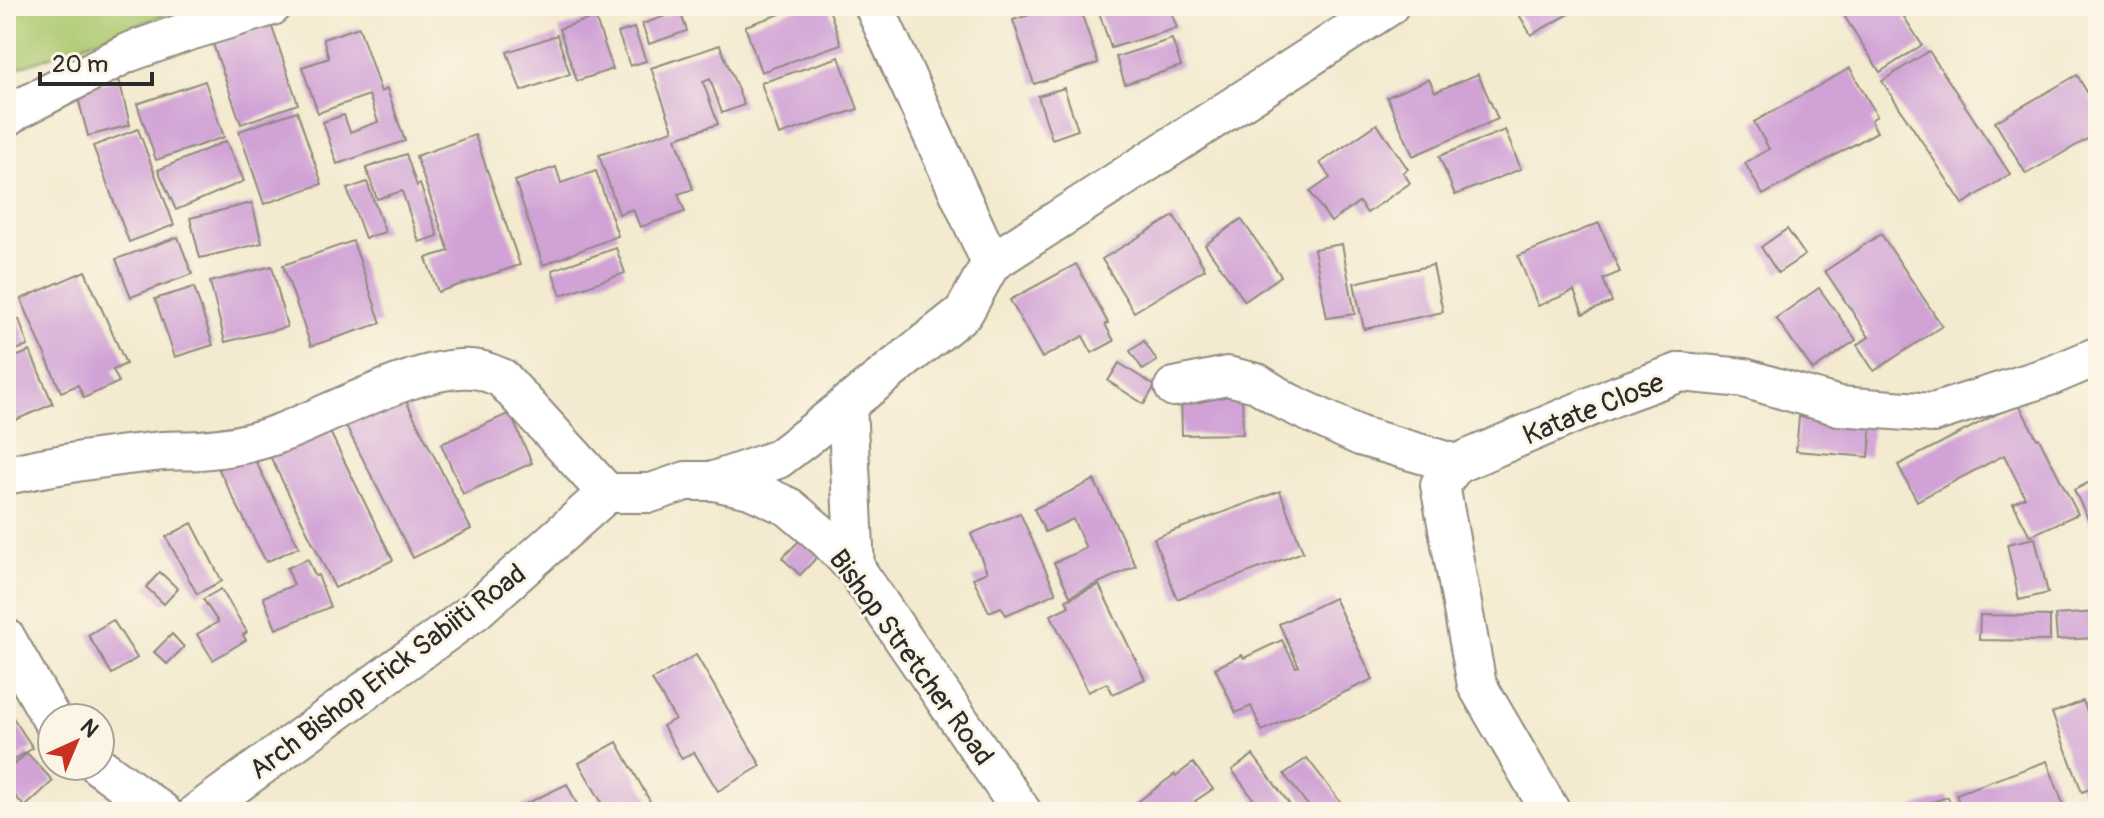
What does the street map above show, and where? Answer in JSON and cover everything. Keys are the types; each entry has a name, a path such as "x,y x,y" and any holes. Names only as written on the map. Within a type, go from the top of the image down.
{"street":[{"path":"6,118 127,53 272,6"},
{"path":"874,6 991,263"},
{"path":"714,481 778,459 964,312 991,263 1389,6"},
{"name":"Katate Close","path":"1456,464 1618,395 1681,372 1744,378 1839,406 1933,413 2053,375 2098,356"},
{"path":"6,475 165,451 244,445 410,380 446,370 477,369 502,378 607,493"},
{"path":"1174,387 1227,376 1257,383 1287,402 1360,436 1456,464 1440,485 1477,685 1551,812"},
{"path":"847,404 855,568"},
{"name":"Bishop Stretcher Road","path":"607,493 651,493 686,481 714,481 750,489 789,507 855,568 1022,812"},
{"name":"Arch Bishop Erick Sabiiti Road","path":"198,812 475,611 607,493"},
{"path":"6,638 42,702"},
{"path":"116,778 162,812"}],"green space":[{"path":"6,6 190,6 6,72"}],"building":[{"path":"804,6 828,6 841,44 761,72 745,26"},
{"path":"1058,6 1079,6 1098,63 1034,84 1013,20"},
{"path":"1097,6 1169,6 1177,28 1111,48"},
{"path":"1514,6 1584,6 1531,35"},
{"path":"1838,6 1897,6 1922,45 1880,72"},
{"path":"680,11 687,31 649,44 642,24"},
{"path":"595,17 613,69 577,81 559,29"},
{"path":"271,24 298,104 241,124 213,44"},
{"path":"359,27 381,92 387,89 405,141 337,164 323,122 344,115 350,132 378,122 369,95 318,113 302,67 329,58 323,39"},
{"path":"634,28 646,61 630,66 618,33"},
{"path":"557,35 570,74 521,91 507,52"},
{"path":"1172,39 1181,66 1125,84 1116,57"},
{"path":"720,45 744,105 722,113 710,79 703,82 718,124 676,138 693,189 678,194 685,212 640,227 633,209 619,214 599,155 673,130 651,68"},
{"path":"1929,51 2010,174 1963,204 1882,81"},
{"path":"839,57 858,109 779,135 761,83"},
{"path":"1850,68 1877,116 1871,120 1877,132 1763,195 1745,163 1769,149 1754,122"},
{"path":"1478,74 1498,119 1413,156 1387,97 1429,79 1435,92"},
{"path":"2077,75 2098,111 2098,133 2026,174 1995,122"},
{"path":"119,79 130,125 88,136 76,90"},
{"path":"205,81 224,137 156,160 137,104"},
{"path":"1064,88 1078,130 1052,139 1038,96"},
{"path":"297,111 322,184 264,204 239,131"},
{"path":"1377,124 1408,169 1403,172 1410,183 1367,213 1359,202 1331,222 1310,192 1330,178 1320,163"},
{"path":"138,129 174,225 129,242 93,146"},
{"path":"1505,130 1521,169 1455,195 1439,156"},
{"path":"475,135 520,265 438,292 426,258 449,251 416,156"},
{"path":"226,141 244,181 176,210 158,170"},
{"path":"406,154 438,236 419,242 402,191 377,199 366,168"},
{"path":"556,167 561,183 596,171 618,236 543,265 515,181"},
{"path":"367,182 385,232 365,238 347,189"},
{"path":"252,203 262,243 200,258 190,218"},
{"path":"1174,216 1205,269 1134,312 1102,259"},
{"path":"1241,219 1281,276 1245,301 1205,245"},
{"path":"1599,223 1620,272 1603,279 1612,302 1583,314 1574,291 1538,306 1518,256"},
{"path":"1787,229 1805,255 1778,273 1761,247"},
{"path":"1881,234 1942,326 1874,371 1857,345 1869,337 1825,271"},
{"path":"178,237 192,274 131,297 116,259"},
{"path":"353,241 381,323 311,346 283,265"},
{"path":"1342,244 1355,314 1327,318 1314,249"},
{"path":"616,248 625,273 561,295 552,270"},
{"path":"1076,264 1108,323 1105,324 1114,341 1092,353 1083,336 1042,358 1010,300"},
{"path":"1433,265 1443,312 1364,329 1354,283"},
{"path":"272,266 287,327 225,342 210,282"},
{"path":"85,271 126,364 113,370 119,382 84,398 78,385 61,392 21,299"},
{"path":"194,287 213,345 175,357 155,299"},
{"path":"1819,288 1856,340 1813,370 1776,318"},
{"path":"19,319 28,346 6,353 6,323"},
{"path":"1144,341 1157,361 1143,370 1130,351"},
{"path":"30,351 53,404 6,424 6,361"},
{"path":"1119,363 1155,386 1144,404 1108,381"},
{"path":"402,393 471,529 413,558 344,422"},
{"path":"1181,393 1242,393 1243,434 1182,435"},
{"path":"2018,403 2078,514 2030,536 2013,503 2025,497 2004,455 1917,501 1898,465"},
{"path":"510,413 532,463 463,494 441,444"},
{"path":"1799,417 1872,423 1869,457 1796,451"},
{"path":"327,426 393,560 335,588 269,454"},
{"path":"251,452 299,547 266,562 218,468"},
{"path":"2098,478 2098,529 2094,531 2074,490"},
{"path":"1094,480 1136,566 1070,596 1054,563 1086,548 1073,519 1045,532 1034,509"},
{"path":"1280,491 1303,552 1177,599 1154,538"},
{"path":"1020,513 1056,593 1006,615 1001,607 989,612 973,578 987,572 971,534"},
{"path":"192,523 222,581 197,594 166,537"},
{"path":"806,534 823,551 800,575 782,558"},
{"path":"2035,538 2048,593 2019,600 2007,544"},
{"path":"308,559 315,576 318,575 330,607 276,629 263,597 294,585 287,568"},
{"path":"160,572 178,589 164,604 146,587"},
{"path":"1099,585 1145,679 1113,694 1107,683 1088,692 1051,615 1069,606 1066,600"},
{"path":"221,589 247,632 243,635 246,640 213,660 197,634 218,622 203,599"},
{"path":"1334,598 1373,679 1262,731 1251,706 1236,713 1215,668 1282,640 1296,667 1299,666 1279,624"},
{"path":"2098,612 2098,638 2057,640 2055,615"},
{"path":"1980,615 2050,616 2050,641 1979,640"},
{"path":"113,620 137,658 112,674 88,635"},
{"path":"172,634 184,647 167,664 154,652"},
{"path":"696,655 761,766 718,791 694,752 682,759 663,726 675,719 652,680"},
{"path":"2083,701 2098,740 2098,786 2082,792 2052,713"},
{"path":"6,707 33,748 6,765"},
{"path":"617,742 656,812 607,812 579,763"},
{"path":"27,753 36,763 36,782 52,782 25,807 6,786 6,772"},
{"path":"1253,755 1293,809 1289,812 1263,812 1232,770"},
{"path":"1307,758 1348,812 1313,812 1284,774"},
{"path":"2047,761 2066,812 1962,812 1956,794"},
{"path":"1193,763 1213,789 1195,801 1203,812 1124,812 1175,774"},
{"path":"567,784 581,812 523,812 521,806"},
{"path":"1948,797 1953,812 1902,812 1902,811"}]}
